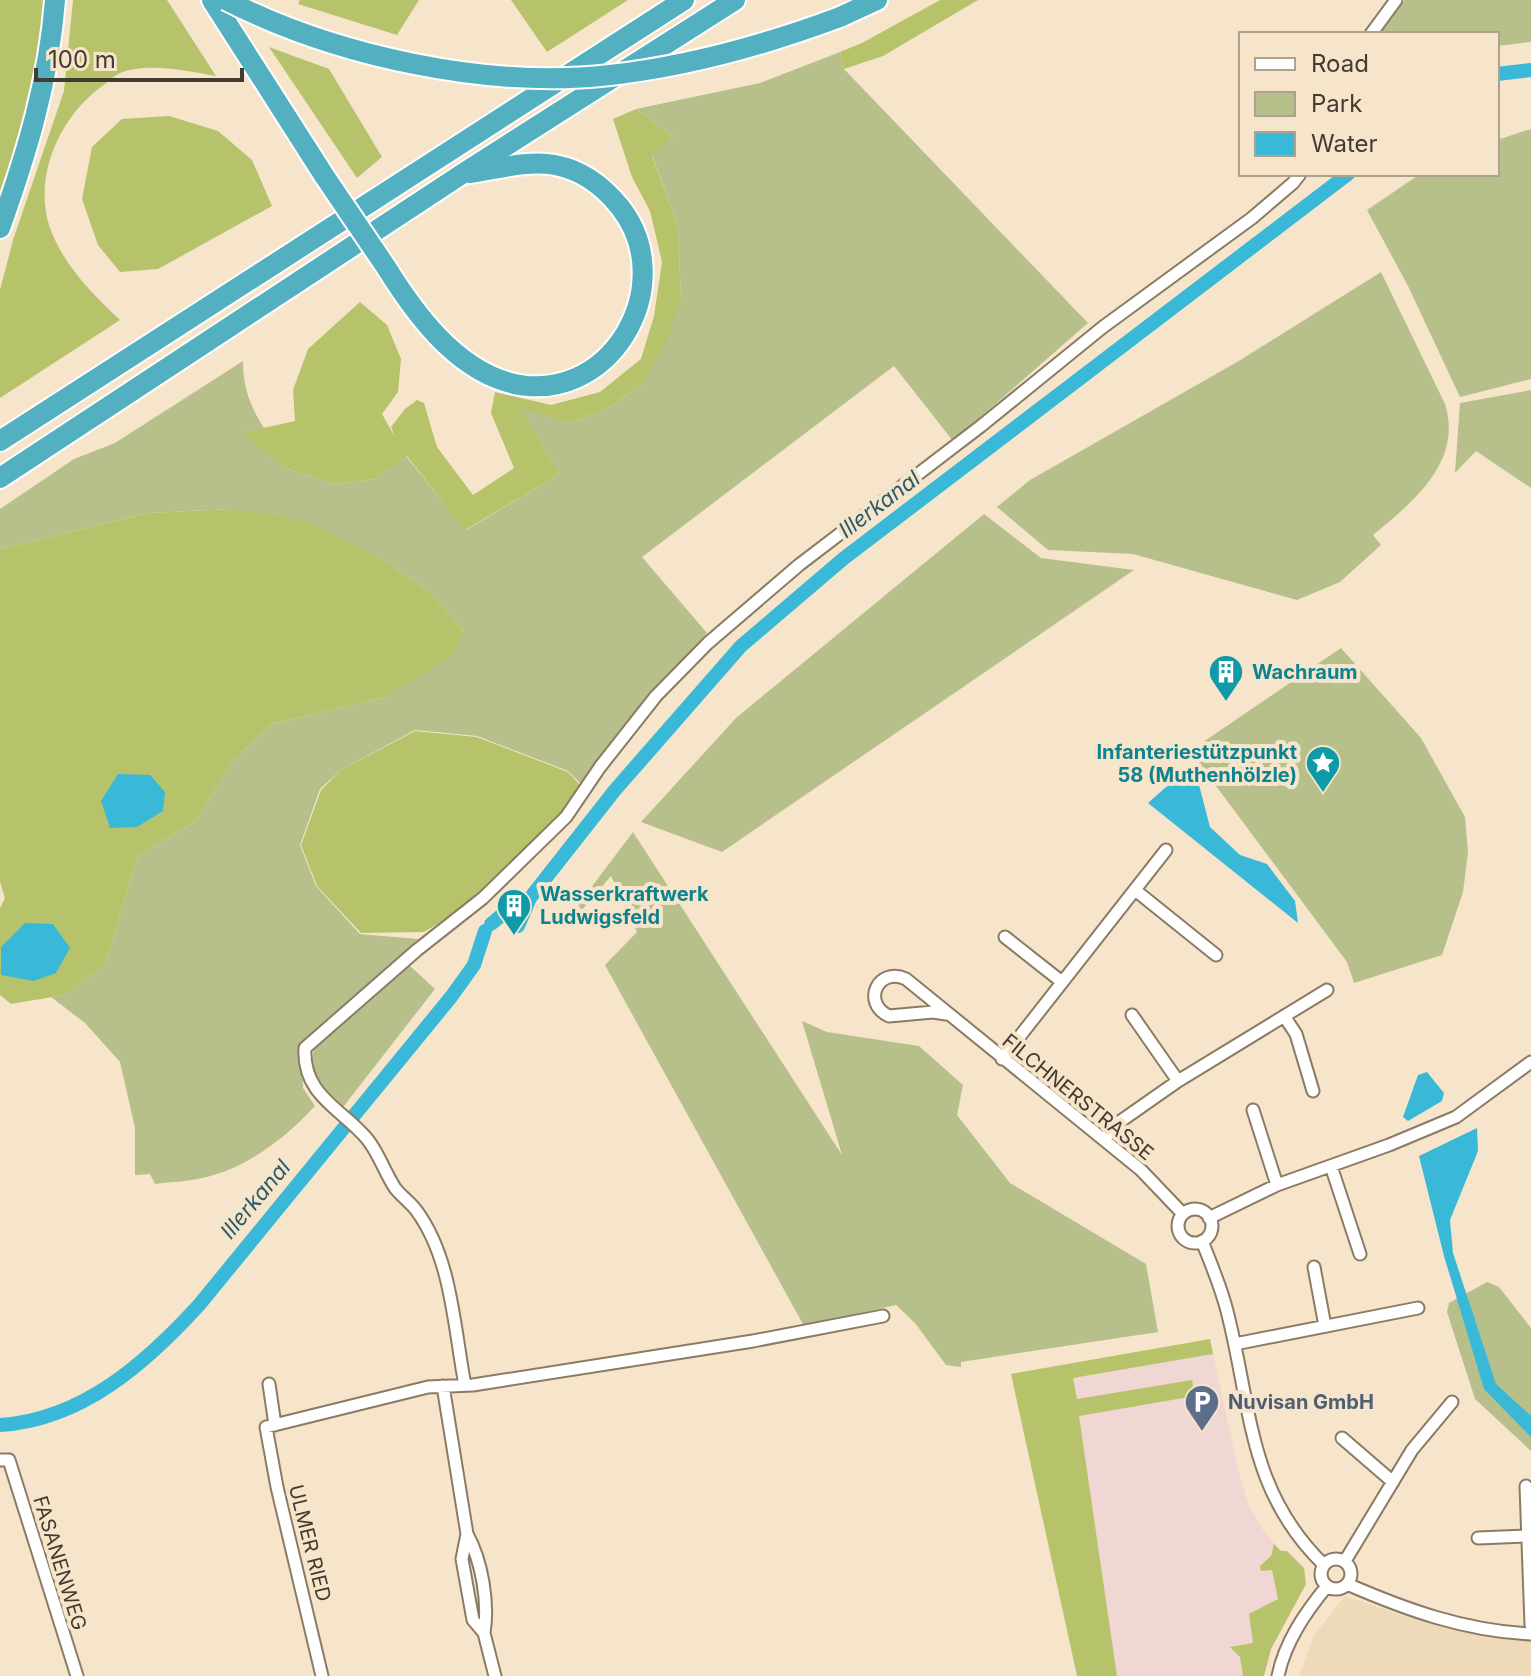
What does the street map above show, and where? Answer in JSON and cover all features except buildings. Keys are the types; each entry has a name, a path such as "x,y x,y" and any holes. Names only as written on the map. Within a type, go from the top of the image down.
{"highway":[{"path":"0,228 40,106 55,0"},
{"path":"212,0 325,177 407,300 425,321 474,366 507,382 544,385 562,382 601,363 629,330 638,308 643,265 636,230 611,195 595,181 556,165 535,164 462,174"},
{"path":"226,0 318,39 366,53 453,70 553,77 607,75 744,50 840,17 877,0"},
{"path":"0,441 684,0"},
{"path":"0,478 462,174 735,0"}],"street":[{"path":"1372,32 1396,0"},
{"path":"465,1385 437,1252 417,1213 394,1187 366,1138 336,1112 315,1087 304,1053 307,1045 483,898 566,817 648,706 708,643 799,565 981,426 1103,327 1252,218 1298,176"},
{"path":"1002,1059 1166,850"},
{"path":"1135,890 1216,955"},
{"path":"1005,937 1062,982"},
{"name":"FILCHNERSTRASSE","path":"946,1014 933,1012 889,1016 875,1003 875,990 882,980 900,976 1150,1178 1183,1214 1178,1226 1182,1237 1191,1242 1202,1241 1224,1299 1267,1485 1291,1528 1324,1565"},
{"path":"1104,1140 1118,1123 1178,1081 1327,990"},
{"path":"1132,1015 1178,1081"},
{"path":"1284,1016 1296,1034 1313,1091"},
{"path":"1209,1218 1277,1185 1456,1117 1531,1062"},
{"path":"1253,1110 1277,1185"},
{"path":"1331,1166 1360,1254"},
{"path":"1183,1214 1196,1209 1209,1218 1211,1229 1202,1241"},
{"path":"1314,1267 1325,1326"},
{"path":"1235,1344 1418,1308"},
{"path":"275,1425 418,1389 465,1385 753,1341 883,1316"},
{"name":"ULMER RIED","path":"269,1384 275,1425 266,1427 274,1472 322,1676"},
{"path":"443,1386 467,1534 462,1559 473,1620 484,1633 495,1676"},
{"path":"1345,1561 1412,1450 1452,1402"},
{"path":"1342,1438 1393,1482"},
{"name":"FASANENWEG","path":"5,1460 77,1676"},
{"path":"1526,1486 1531,1625"},
{"path":"1478,1538 1528,1536"},
{"path":"1336,1559 1345,1561 1351,1575 1347,1584 1335,1589 1327,1586 1321,1574 1324,1565 1336,1559"},
{"path":"1347,1584 1426,1616 1470,1627 1531,1634"},
{"path":"1278,1676 1293,1636 1327,1586"}],"shaded area":[{"name":"Nuvisan GmbH","path":"1213,1354 1248,1503 1262,1529 1281,1551 1287,1551 1304,1568 1306,1584 1271,1649 1264,1676 1117,1676 1072,1378"},
{"path":"1345,1596 1408,1617 1492,1635 1531,1637 1531,1676 1299,1676 1315,1634"}],"green space":[{"path":"0,0 44,0 39,51 29,102 0,200"},
{"path":"73,0 167,0 216,76 155,68 131,70 114,77 75,112 54,148 48,167 45,208 50,228 70,266 120,320 0,398 0,290 13,240 64,91"},
{"path":"300,0 419,0 397,35 298,4"},
{"path":"511,0 628,0 547,52"},
{"path":"940,0 978,0 883,56 844,69 840,52"},
{"path":"1405,0 1531,0 1531,42 1499,46 1499,32 1381,32"},
{"path":"269,47 329,69 382,157 357,178"},
{"path":"840,52 844,69 1088,323 953,441 894,366 642,557 707,633 655,691 583,786 568,771 477,736 415,730 341,770 320,789 300,845 316,886 360,934 418,939 302,1046 303,1088 315,1106 275,1143 244,1163 210,1176 155,1184 150,1174 135,1175 135,1128 120,1062 85,1023 51,997 64,995 105,965 138,855 195,822 233,760 272,724 385,697 464,632 429,591 380,558 231,509 149,513 0,549 0,509 74,459 115,443 243,361 248,396 264,428 242,433 287,469 336,484 374,479 406,456 466,530 560,474 519,408 572,423 613,405 642,384 681,297 678,226 652,155 673,136 636,109 760,83"},
{"path":"636,109 673,136 652,156 678,226 681,297 667,341 642,384 613,405 572,423 520,409 560,474 465,530 407,456 374,479 336,484 287,469 241,433 295,421 293,390 308,349 360,302 387,325 401,359 398,392 382,414 395,437 391,427 405,409 417,400 424,403 437,447 473,495 514,468 491,413 495,392 551,405 600,392 641,359 654,316 662,262 650,211 632,177 613,119"},
{"path":"169,116 218,131 252,160 272,206 158,269 120,272 98,245 82,199 92,147 122,119"},
{"path":"1531,129 1531,379 1460,397 1408,286 1367,210 1417,176 1499,176 1499,139"},
{"path":"1381,272 1445,404 1449,425 1447,444 1431,479 1404,509 1373,535 1381,545 1340,582 1297,600 1133,554 1048,550 997,507 1030,480 1237,362"},
{"path":"1531,390 1531,488 1476,451 1455,473 1460,403"},
{"path":"231,509 303,520 380,558 429,591 464,632 452,656 385,697 272,724 233,760 195,822 138,855 105,965 64,995 11,1004 0,995 0,908 5,898 0,882 0,549 149,513"},
{"path":"984,514 1041,558 1134,570 722,852 641,822 736,718"},
{"path":"1341,648 1421,738 1465,817 1468,853 1463,892 1442,955 1354,983 1347,962 1190,751"},
{"path":"415,731 477,737 568,772 582,787 576,801 511,880 424,932 361,933 317,886 301,845 321,790 341,770"},
{"path":"633,832 842,1155 802,1021 827,1032 919,1046 963,1085 957,1115 1010,1183 1146,1264 1158,1332 961,1362 961,1367 946,1365 915,1323 896,1305 804,1326 605,965 637,932 611,876 582,910 578,905"},
{"path":"408,964 435,989 340,1111 316,1080 313,1071 313,1053 317,1042"},
{"path":"1487,1282 1499,1287 1531,1328 1531,1451 1475,1399 1447,1312 1449,1303"},
{"path":"1210,1339 1213,1354 1073,1378 1077,1399 1192,1380 1195,1396 1079,1416 1117,1676 1077,1676 1011,1374"},
{"path":"1274,1544 1281,1551 1287,1551 1304,1568 1306,1584 1271,1649 1264,1676 1243,1676 1240,1657 1230,1647 1253,1643 1249,1614 1278,1599 1272,1570 1261,1571 1260,1566 1271,1556"}],"water":[{"path":"118,774 150,775 165,792 163,811 137,827 110,828 101,801"},
{"path":"1182,778 1199,785 1210,827 1240,855 1267,864 1295,901 1298,923 1148,803"},
{"path":"25,923 53,924 70,948 56,973 34,981 1,975 1,947"},
{"path":"1427,1072 1444,1093 1442,1101 1408,1121 1403,1117 1418,1075"},
{"path":"1477,1128 1478,1151 1450,1220 1453,1253 1496,1384 1531,1416 1531,1437 1484,1389 1444,1256 1419,1156"}],"waterway":[{"name":"Illerkanal","path":"1499,74 1531,70"},
{"name":"Illerkanal","path":"491,924 510,908 530,898 615,790 741,646 843,559 1345,176"},
{"path":"518,926 530,898"},
{"name":"Illerkanal","path":"0,1425 30,1421 85,1400 134,1367 179,1327 451,997 474,965 485,931"}],"place":[{"name":"Wachraum","path":"1226,703"},
{"name":"Infanteriestützpunkt 58 (Muthenhölzle)","path":"1323,794"},
{"name":"Wasserkraftwerk Ludwigsfeld","path":"514,937"},
{"name":"Nuvisan GmbH","path":"1202,1433"}]}
